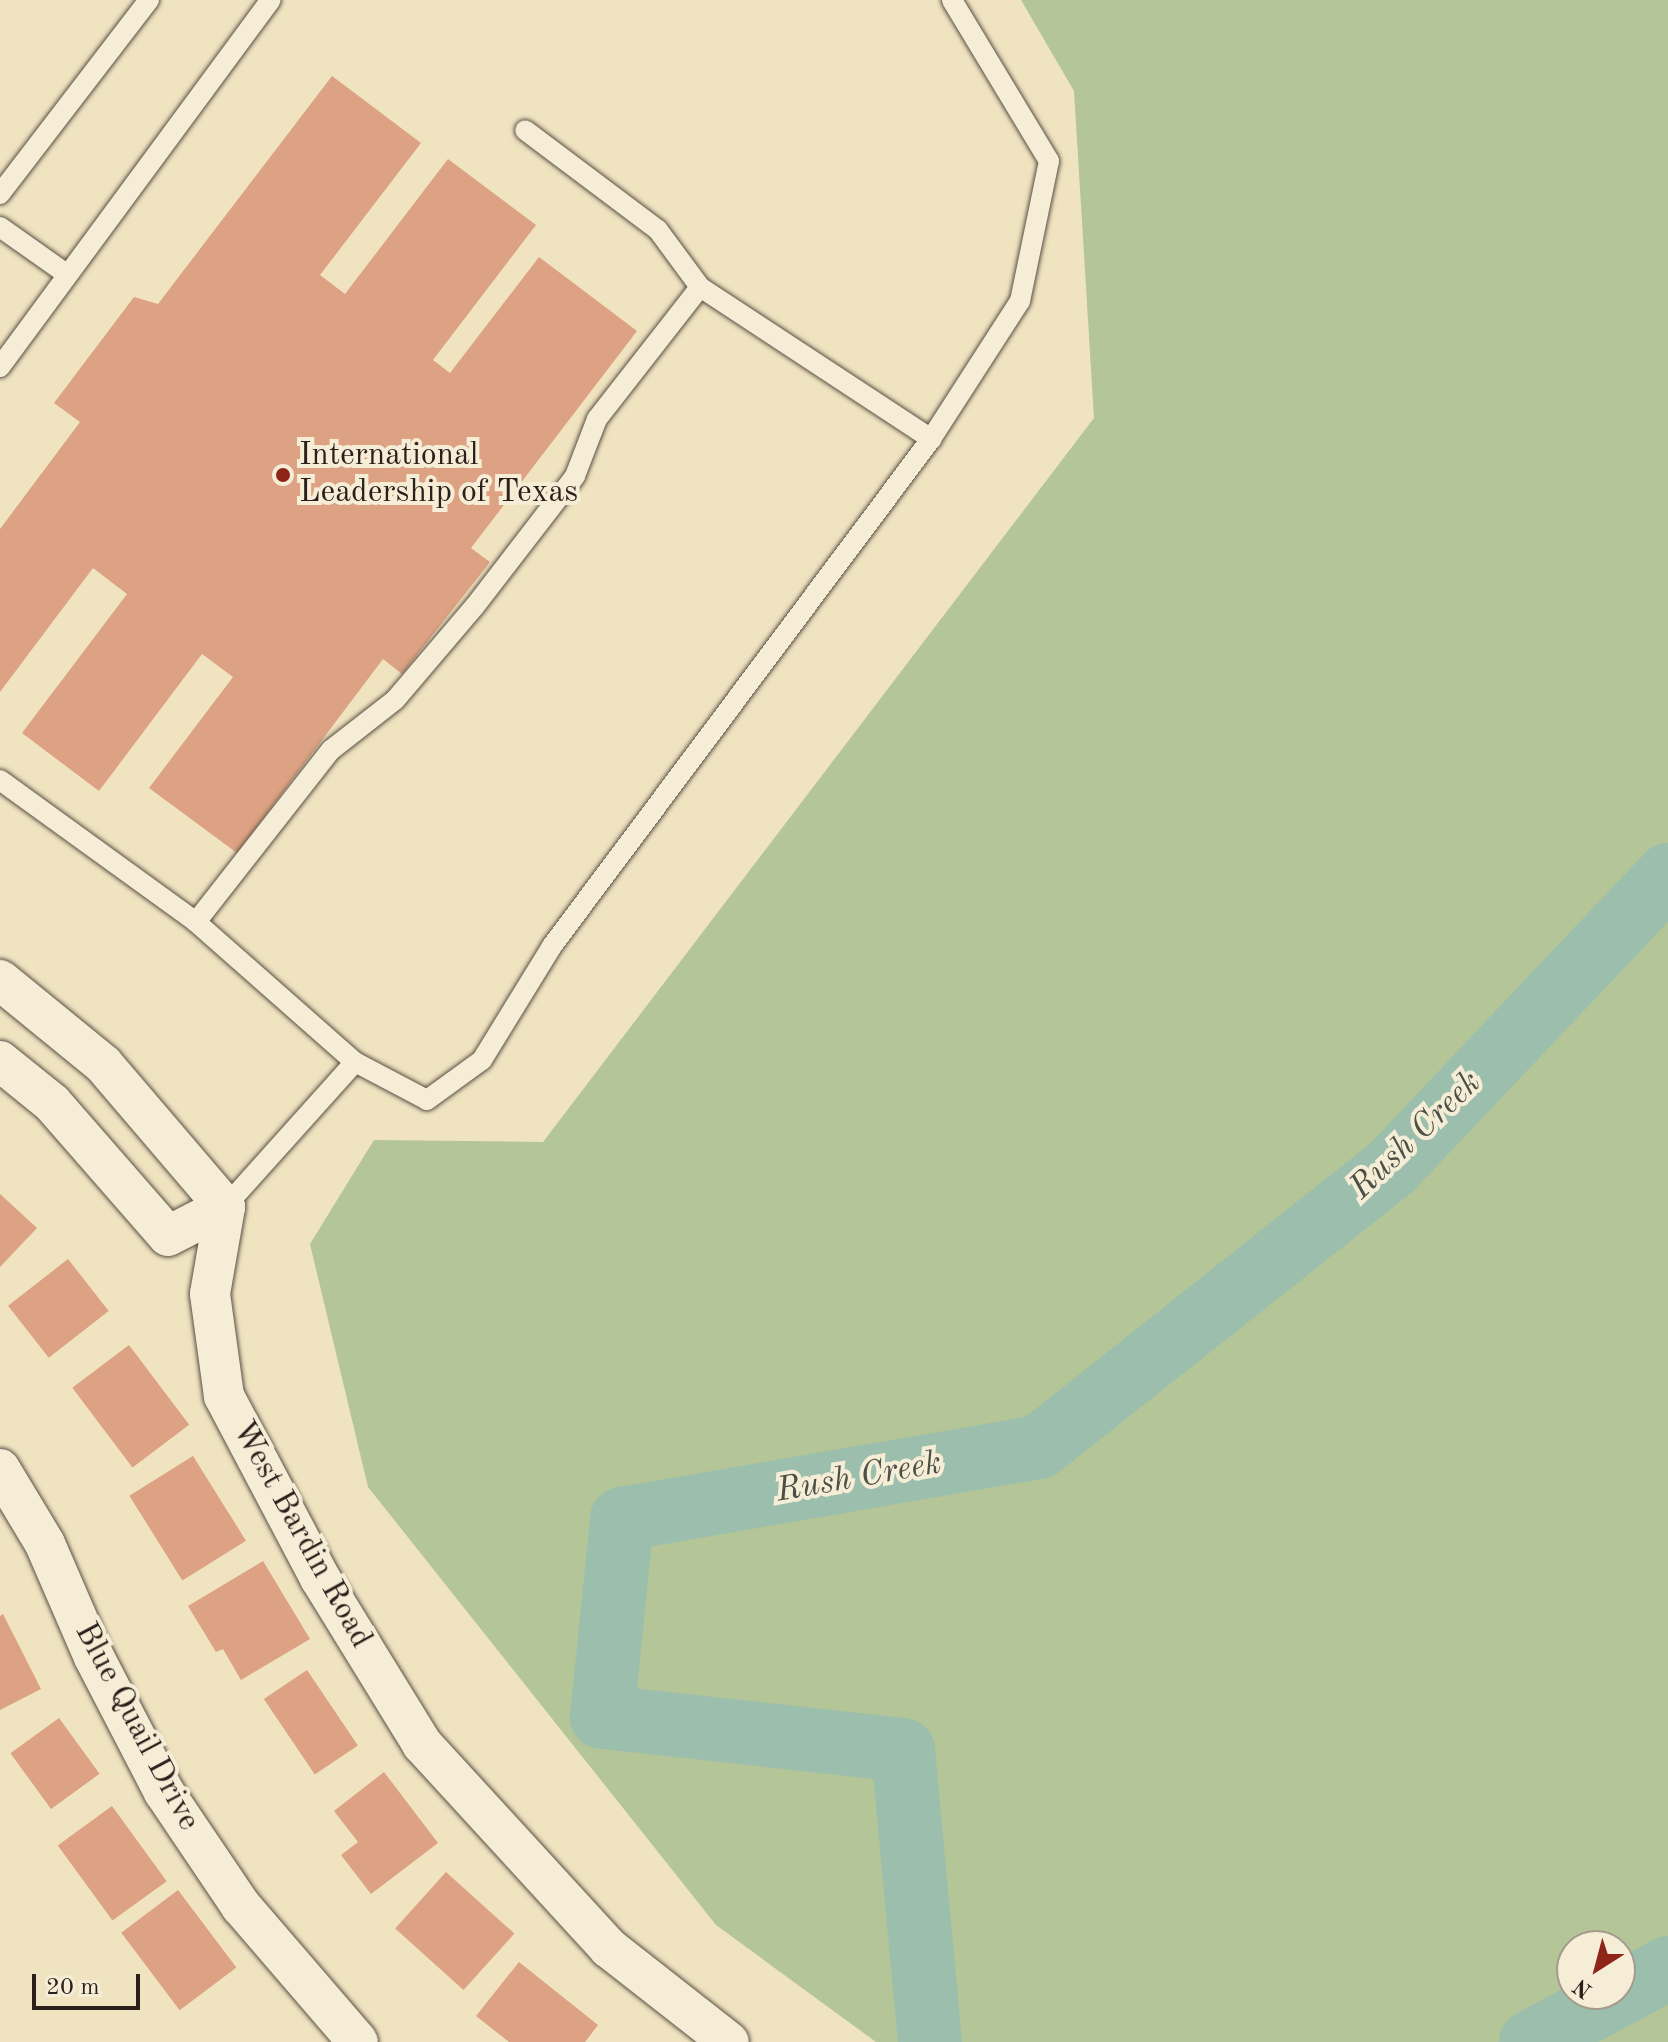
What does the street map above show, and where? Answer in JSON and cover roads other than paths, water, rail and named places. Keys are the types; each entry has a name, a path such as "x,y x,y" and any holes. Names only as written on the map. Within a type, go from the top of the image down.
{"street":[{"path":"0,980 103,1064 225,1207 168,1236 52,1103 0,1061"},
{"name":"West Bardin Road","path":"225,1207 210,1294 224,1396 320,1578 422,1744 452,1779 609,1948 729,2042"},
{"name":"Blue Quail Drive","path":"0,1469 45,1544 94,1657 164,1792 241,1906 358,2042"}],"lane":[{"path":"0,194 149,0"},
{"path":"0,367 271,0"},
{"path":"1,783 196,922 355,1062 427,1100 482,1060 552,946 931,439 1020,301 1049,161 952,0"},
{"path":"525,130 658,230 700,287 931,439"},
{"path":"0,227 68,275"},
{"path":"196,922 331,750 395,700 475,606 575,476 597,419 700,287"},
{"path":"225,1207 355,1062"}],"waterway":[{"name":"Rush Creek","path":"930,2042 903,1750 602,1717 622,1519 1039,1447 1392,1167 1668,875"},
{"name":"Rush Creek","path":"1636,1985 1668,1968"},
{"name":"Rush Creek","path":"1531,2042 1590,2010"}],"place":[{"name":"International Leadership of Texas","path":"283,475"}]}
